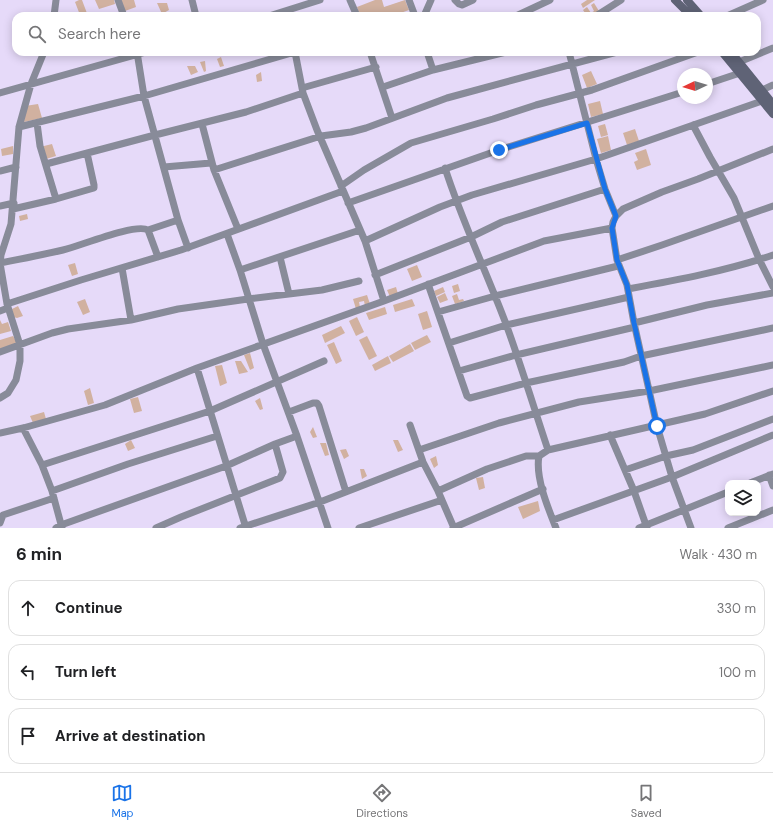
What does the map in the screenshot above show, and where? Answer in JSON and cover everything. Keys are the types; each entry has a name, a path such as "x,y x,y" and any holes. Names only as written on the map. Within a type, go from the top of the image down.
{"main road":[{"path":"675,0 687,12"},
{"path":"687,0 698,12"},
{"path":"725,56 773,114"},
{"path":"734,56 773,104"}],"street":[{"path":"54,12 56,0"},
{"path":"118,0 122,12"},
{"path":"192,0 195,12"},
{"path":"290,12 320,0"},
{"path":"350,0 354,12"},
{"path":"409,0 414,12"},
{"path":"426,12 431,0"},
{"path":"455,0 462,5 473,0"},
{"path":"524,12 550,0"},
{"path":"602,12 621,0"},
{"path":"736,12 763,0"},
{"path":"761,53 773,48"},
{"path":"0,398 8,392 16,380 20,361 20,345 2,284 0,263 1,255 11,224 19,127 31,84 42,56"},
{"path":"0,93 127,56"},
{"path":"137,56 144,96 178,220 188,248"},
{"path":"19,127 144,96 281,56"},
{"path":"296,56 303,90 348,203 365,241 384,301"},
{"path":"372,56 392,118"},
{"path":"428,56 433,70"},
{"path":"383,87 433,70 490,56"},
{"path":"570,56 596,159 605,189 616,216"},
{"path":"214,170 321,136 351,132 366,128 447,98 603,56"},
{"path":"0,312 8,306 122,268 188,248 342,188 364,170 411,143 580,93 686,56"},
{"path":"739,62 754,56"},
{"path":"46,164 246,112 303,90 376,67"},
{"path":"713,82 740,73"},
{"path":"762,90 773,85"},
{"path":"348,203 445,168 677,94"},
{"path":"365,241 472,195 596,159 762,101"},
{"path":"37,123 40,146 56,199"},
{"path":"202,124 211,162 238,229"},
{"path":"693,125 718,172 734,198 759,259 773,287"},
{"path":"691,528 672,477 657,426 634,325 628,289 618,263 612,228 616,216 623,209 662,192 718,172 773,149"},
{"path":"0,206 13,206 56,199 94,188 87,153"},
{"path":"164,167 211,162"},
{"path":"0,171 16,167"},
{"path":"445,168 456,201 506,325 548,450"},
{"path":"375,275 471,237 513,218 605,189"},
{"path":"438,312 618,263 773,206"},
{"path":"0,263 65,250 97,239 140,228 148,230 178,220"},
{"path":"0,433 105,405 197,368 384,301 544,241 612,228"},
{"path":"148,230 158,257"},
{"path":"240,270 360,230"},
{"path":"226,234 240,270 263,344 289,412 328,528"},
{"path":"628,289 689,278 746,264 773,255"},
{"path":"280,257 289,294"},
{"path":"122,268 131,320"},
{"path":"0,352 52,333 131,320 178,309 248,298 322,290 359,281"},
{"path":"428,284 467,396 470,398 526,383 624,362 641,356 773,328"},
{"path":"459,371 707,305 773,292"},
{"path":"449,343 506,325 629,297"},
{"path":"42,465 210,411 324,361"},
{"path":"419,450 499,423 579,402 650,391 773,365"},
{"path":"197,368 236,495 244,527 320,502 423,462"},
{"path":"438,491 487,469 526,456 539,456 548,450 705,414 773,391"},
{"path":"289,412 313,403 317,403 346,492"},
{"path":"626,470 666,456 693,450 773,419"},
{"path":"410,425 423,462 438,491 454,528 543,489"},
{"path":"23,428 42,465 53,495 60,527 226,466 297,436"},
{"path":"610,435 634,491 644,527 725,493"},
{"path":"553,520 672,477 773,435"},
{"path":"0,523 2,515 128,464 217,436"},
{"path":"156,528 280,478 283,472 275,444"},
{"path":"539,456 537,463 543,489 556,528"},
{"path":"758,480 771,475 773,486"},
{"path":"359,528 442,500"},
{"path":"728,528 773,510"}],"building":[{"path":"82,0 86,12 79,12 75,2"},
{"path":"95,0 114,0 115,4 99,9"},
{"path":"121,0 134,0 136,7 125,11"},
{"path":"375,0 382,0 384,7 405,0 409,10 403,12 359,12 357,7"},
{"path":"587,0 595,0 583,8 581,4"},
{"path":"157,3 167,3 169,10 161,12"},
{"path":"594,3 599,11 592,12 594,11 591,5"},
{"path":"587,7 590,12 584,12 583,10"},
{"path":"221,57 224,66 220,67 217,59"},
{"path":"205,61 206,71 204,72 200,62"},
{"path":"187,66 195,66 198,72 191,75"},
{"path":"591,71 597,84 587,88 582,75"},
{"path":"261,72 262,81 257,82 256,75"},
{"path":"600,101 603,114 591,117 588,104"},
{"path":"38,104 42,118 24,122 25,106"},
{"path":"605,124 608,135 601,137 598,126"},
{"path":"635,129 639,141 627,145 623,133"},
{"path":"608,136 611,150 601,153 597,139"},
{"path":"52,144 56,156 46,159 40,147"},
{"path":"13,146 13,154 2,156 1,149"},
{"path":"646,149 651,165 637,170 634,162 638,160 635,153"},
{"path":"27,214 28,219 20,221 19,216"},
{"path":"75,263 78,274 72,276 68,265"},
{"path":"417,265 422,277 412,281 407,269"},
{"path":"458,284 460,291 454,293 452,286"},
{"path":"396,287 398,294 390,297 387,290"},
{"path":"443,287 445,292 436,296 434,291"},
{"path":"445,293 448,300 440,303 437,297"},
{"path":"457,294 459,300 463,299 464,301 455,304 452,296"},
{"path":"367,295 370,304 365,306 364,301 359,302 360,307 356,309 353,299"},
{"path":"85,299 90,312 83,315 77,302"},
{"path":"412,299 415,306 395,312 393,305"},
{"path":"18,306 23,316 17,318 13,317 12,309"},
{"path":"385,307 387,314 369,320 366,313"},
{"path":"427,311 432,327 423,330 418,314"},
{"path":"357,317 364,332 356,336 349,321"},
{"path":"0,320 2,324 8,322 11,331 0,334"},
{"path":"341,326 345,333 325,343 322,335"},
{"path":"427,335 431,342 415,350 411,343"},
{"path":"13,336 17,343 0,349 0,340"},
{"path":"367,336 377,356 369,360 359,340"},
{"path":"334,342 342,361 336,364 327,345"},
{"path":"410,344 414,351 393,362 389,356"},
{"path":"250,353 254,368 250,370 244,355"},
{"path":"388,356 391,363 375,371 372,365"},
{"path":"235,361 241,361 248,372 239,374"},
{"path":"222,365 227,383 220,386 215,366"},
{"path":"90,388 94,403 88,405 84,391"},
{"path":"138,397 142,411 134,413 130,399"},
{"path":"260,398 263,409 260,410 255,401"},
{"path":"44,412 46,419 33,423 30,416"},
{"path":"313,427 317,437 313,438 310,432"},
{"path":"131,440 135,448 128,451 125,444"},
{"path":"393,440 398,440 403,450 398,452"},
{"path":"320,443 326,443 329,455 325,456"},
{"path":"346,449 349,456 344,459 340,450"},
{"path":"436,456 438,465 434,468 430,459"},
{"path":"360,469 364,469 367,476 362,479"},
{"path":"483,477 485,488 479,490 476,478"},
{"path":"538,501 540,511 523,519 518,507"}],"route":[{"path":"499,150 587,123 605,189 616,216 612,228 618,266 627,285 657,426"}]}
